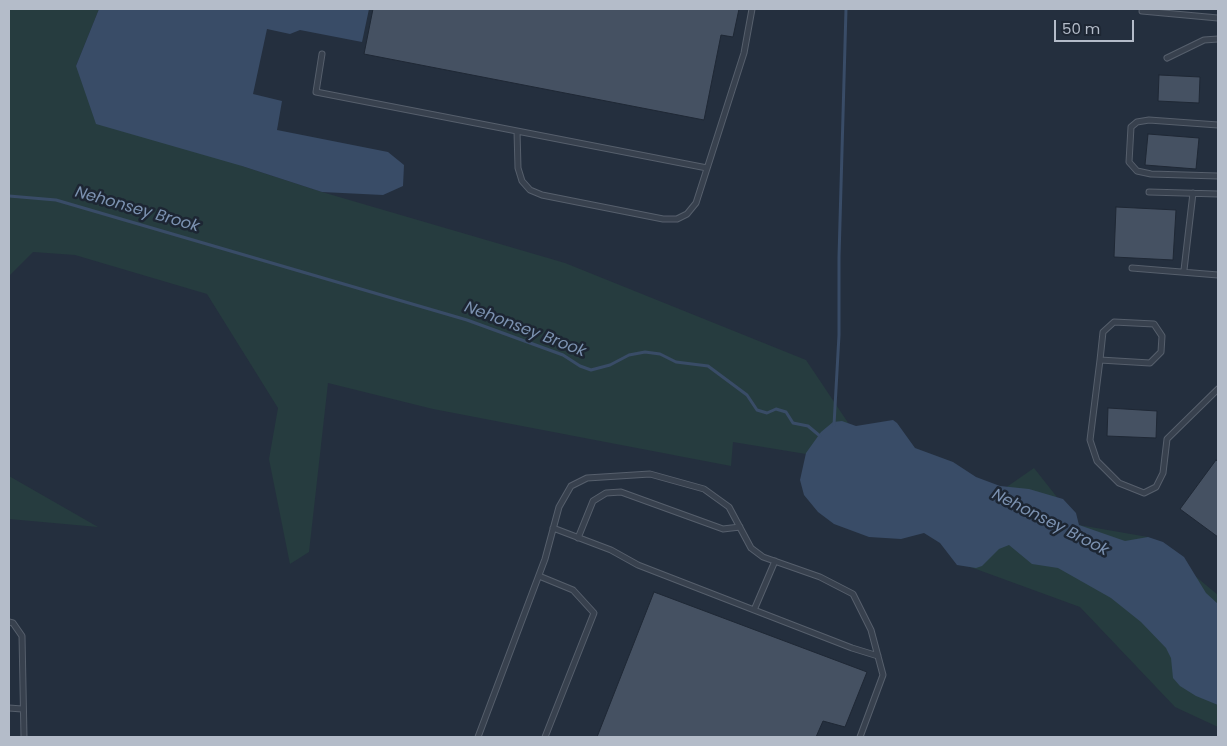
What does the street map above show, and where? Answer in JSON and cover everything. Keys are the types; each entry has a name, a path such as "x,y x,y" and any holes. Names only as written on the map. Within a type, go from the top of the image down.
{"lane":[{"path":"517,131 518,168 522,181 530,190 542,195 663,220 677,219 688,214 696,203 744,53 752,9"},
{"path":"1142,11 1218,18"},
{"path":"1167,58 1204,40 1218,39"},
{"path":"322,54 316,92 707,168"},
{"path":"1218,125 1149,120 1137,122 1131,127 1129,162 1137,171 1152,174 1218,176"},
{"path":"1149,192 1218,194"},
{"path":"1184,270 1193,193"},
{"path":"1132,268 1184,270 1218,275"},
{"path":"1100,360 1150,363 1161,352 1162,336 1154,324 1114,322 1103,332 1090,440 1097,461 1119,483 1144,493 1156,487 1163,473 1167,439 1218,389"},
{"path":"478,737 539,576 559,507 571,486 587,478 650,474 704,489 729,507 751,548 763,557 820,577 853,594 871,630 883,675 860,737"},
{"path":"578,538 593,501 606,493 621,492 723,529 740,527"},
{"path":"553,528 611,550 638,565 878,656"},
{"path":"754,610 775,561"},
{"path":"539,576 573,590 594,612 545,737"},
{"path":"9,622 13,623 22,636 24,737"},
{"path":"9,708 22,709"}],"green space":[{"path":"9,9 99,9 76,66 242,166 322,192 565,263 806,360 861,442 818,456 733,442 731,466 433,409 328,383 309,552 290,564 269,459 278,408 207,294 75,255 33,252 9,276"},
{"path":"1034,468 1079,525 1148,537 1218,595 1218,727 1175,707 1080,607 954,561 985,502"},
{"path":"9,476 98,527 9,519"}],"water":[{"path":"99,9 369,9 362,42 300,30 290,34 267,29 253,94 282,101 277,130 388,152 404,165 403,186 383,195 322,192 242,166 96,124 76,66"},
{"path":"893,420 915,448 953,462 976,477 1000,486 1029,489 1063,499 1076,513 1079,525 1125,541 1148,537 1163,542 1184,557 1206,593 1218,604 1218,705 1196,696 1180,686 1173,678 1171,658 1166,648 1141,622 1111,598 1058,568 1032,564 1009,545 999,549 982,566 976,568 957,565 940,543 924,533 901,539 869,537 834,524 818,512 804,495 800,480 806,453 821,432 833,422 842,421 856,426"}],"building":[{"path":"373,9 739,9 733,37 721,35 704,120 364,54"},
{"path":"1159,75 1200,77 1199,103 1158,101"},
{"path":"1148,134 1199,138 1196,169 1145,165"},
{"path":"1116,207 1176,210 1173,260 1114,257"},
{"path":"1108,408 1157,411 1156,438 1107,436"},
{"path":"1216,460 1218,462 1218,537 1180,509"},
{"path":"654,592 867,672 845,727 823,721 816,737 597,737"}],"waterway":[{"path":"834,425 839,335 839,257 846,9"},
{"name":"Nehonsey Brook","path":"9,196 56,200 467,320 563,355 580,366 591,370 610,365 629,355 645,352 660,354 676,362 708,366 747,395 757,410 767,413 776,409 786,412 793,423 808,426 820,436"}]}
